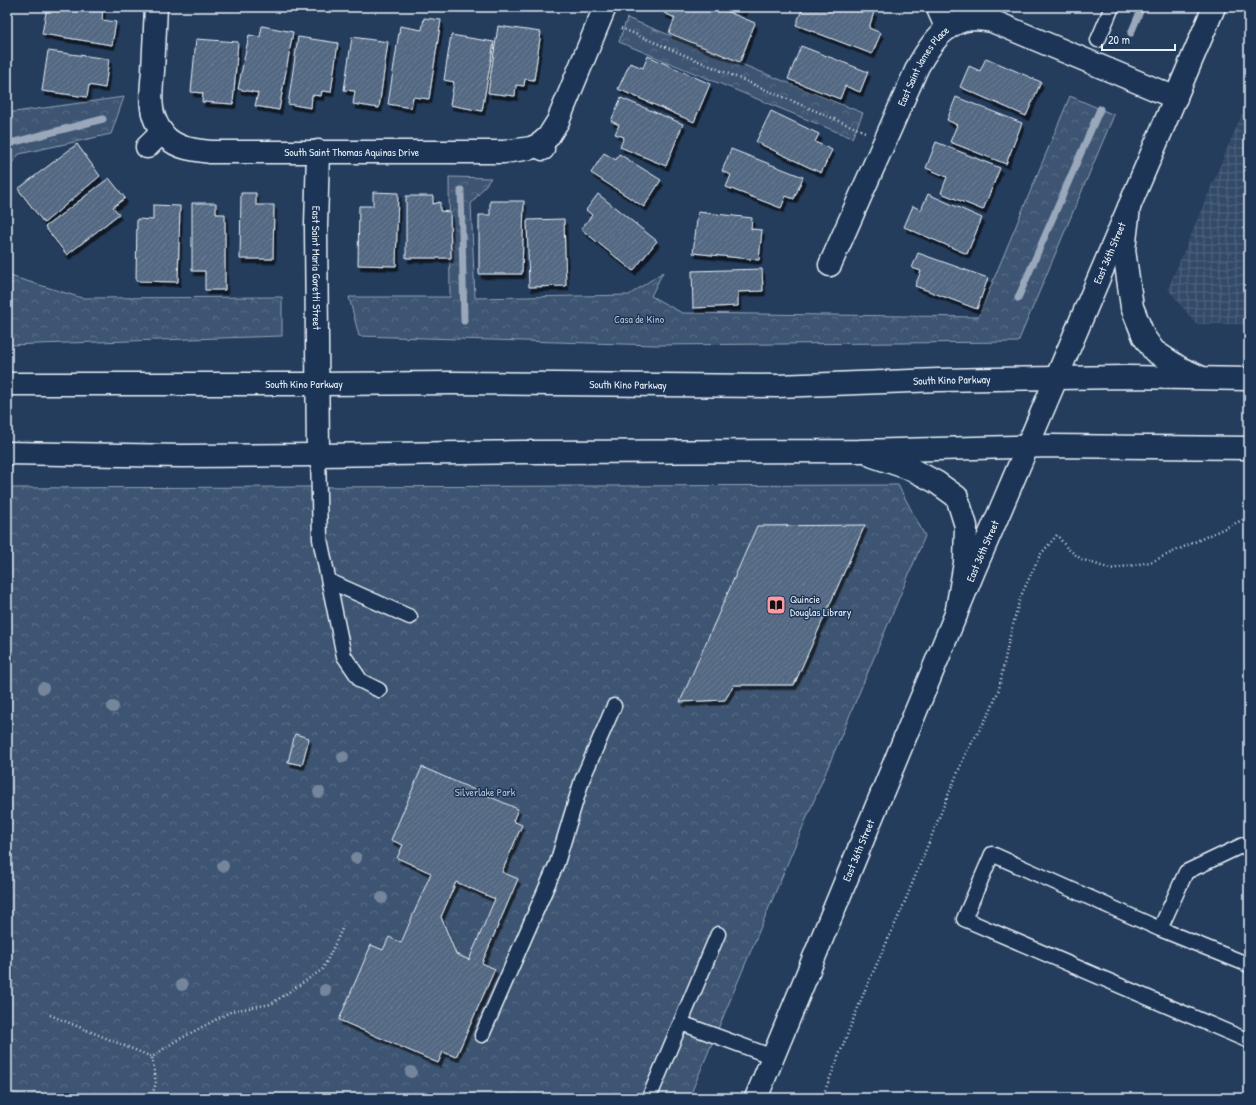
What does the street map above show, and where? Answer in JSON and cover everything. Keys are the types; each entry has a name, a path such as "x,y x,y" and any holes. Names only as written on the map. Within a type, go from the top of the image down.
{"main road":[{"path":"147,147 162,132 152,108 156,7"},
{"name":"East 36th Street","path":"756,1098 956,615 1214,7"},
{"name":"South Saint Thomas Aquinas Drive","path":"162,132 167,138 191,150 210,152 504,152 542,146 558,121 603,13"},
{"name":"East Saint James Place","path":"830,265 918,66 928,49 943,32 943,20 955,24 972,19 992,21 1176,98"},
{"name":"East Saint Maria Goretti Street","path":"318,151 316,226 318,456"},
{"path":"1129,207 1124,250 1132,307 1144,337 1154,351 1180,368 1203,379"},
{"name":"South Kino Parkway","path":"7,384 462,383 777,386 938,380 1127,377 1249,380"},
{"path":"7,453 181,456 318,456 531,452 858,451 1027,447 1249,448"},
{"path":"858,451 911,469 936,482 957,497 966,526 965,563 956,615"}],"lane":[{"path":"1098,40 1112,7"},
{"path":"318,456 320,539 344,656 361,681 379,690"},
{"path":"329,581 410,617"},
{"path":"482,1035 557,863 582,780 614,706"},
{"path":"1160,929 1186,872 1244,845 1249,848"},
{"path":"1249,965 1160,929 992,854 964,918 1249,1041"},
{"path":"650,1098 718,934"},
{"path":"681,1023 773,1057"}],"path":[{"path":"603,13 885,141"},
{"path":"822,1098 864,990 901,911 960,766 991,710 999,689 1008,644 1020,598 1040,555 1057,535 1067,548 1080,559 1110,569 1151,562 1249,517"},
{"path":"152,1057 174,1042 232,1011 271,1004 310,978 323,969 344,925"},
{"path":"50,1015 152,1057"},
{"path":"151,1098 156,1084 152,1057"}],"shaded area":[{"path":"1249,97 1249,324 1196,324 1168,289"}],"green space":[{"path":"627,18 863,113 852,138 619,42"},
{"name":"Casa de Kino","path":"1070,96 1114,115 1018,342 656,345 359,336 349,297 450,297 449,177 491,178 471,204 475,298 629,295 663,272 651,296 682,313 978,317"},
{"path":"124,97 111,134 19,154 7,170 7,113"},
{"path":"7,275 82,298 282,297 282,336 7,345"},
{"name":"Silverlake Park","path":"898,485 925,536 689,1098 7,1098 7,488"}],"building":[{"path":"47,7 103,7 102,20 116,22 112,45 42,34"},
{"path":"666,7 716,7 755,23 740,62 669,33 675,18 664,13"},
{"path":"731,7 745,7 743,12"},
{"path":"803,7 861,7 874,12 869,28 881,33 872,54 796,25"},
{"path":"424,18 441,20 429,99 413,97 411,108 388,104 400,26 422,30"},
{"path":"262,26 293,32 279,110 255,106 258,93 238,89 249,35 260,37"},
{"path":"498,26 541,32 534,80 525,79 524,86 516,85 515,96 488,93"},
{"path":"451,35 494,42 482,111 450,105 454,82 444,80"},
{"path":"298,37 338,43 331,92 322,91 321,96 312,95 311,108 288,104"},
{"path":"352,37 388,42 379,108 353,104 355,91 344,90"},
{"path":"196,39 238,42 233,104 202,102 203,93 191,92"},
{"path":"801,46 868,72 860,92 845,86 840,99 788,79"},
{"path":"48,51 109,59 105,88 89,85 87,97 42,91"},
{"path":"648,56 710,84 694,122 618,89 630,63 643,68"},
{"path":"986,58 1041,82 1026,116 960,87 969,66 980,71"},
{"path":"956,97 1022,123 1006,164 950,142 957,125 947,120"},
{"path":"621,98 683,124 666,166 620,147 624,137 615,134 619,125 611,121"},
{"path":"771,111 819,134 815,142 832,150 821,173 756,142"},
{"path":"936,142 1000,168 983,210 941,193 947,177 926,168"},
{"path":"77,144 100,176 44,223 18,189"},
{"path":"731,149 803,177 794,199 786,196 781,208 726,187 731,175 722,171"},
{"path":"604,153 616,160 619,154 661,180 644,207 591,173"},
{"path":"109,178 125,198 113,207 119,214 67,255 45,227"},
{"path":"373,192 398,193 396,266 358,265 359,206 373,206"},
{"path":"241,193 256,193 256,205 274,205 273,259 240,259"},
{"path":"598,194 657,241 633,271 581,229 592,215 586,210"},
{"path":"928,194 982,218 967,254 904,227 913,206 921,210"},
{"path":"406,196 433,196 433,204 440,202 440,211 450,212 451,258 406,258"},
{"path":"490,201 524,201 522,274 479,274 479,215 490,215"},
{"path":"192,203 216,203 216,214 225,214 225,290 205,290 205,271 192,271"},
{"path":"153,205 180,206 178,282 136,281 137,219 153,220"},
{"path":"698,212 752,218 751,229 762,230 759,260 693,253"},
{"path":"564,219 566,286 529,287 527,220"},
{"path":"918,253 988,278 977,309 915,286 921,271 912,268"},
{"path":"762,269 763,291 738,292 738,306 693,308 692,271"},
{"name":"Quincie Douglas Library","path":"865,525 794,685 734,685 725,700 680,702 757,526"},
{"path":"295,734 309,738 302,765 288,762"},
{"path":"422,767 518,809 513,821 522,825 502,872 518,879 482,963 495,969 456,1057 443,1052 438,1063 339,1020 371,945 383,950 389,937 401,943 431,873 397,858 403,845 391,840","holes":["456,882 495,899 469,960 456,954 441,917"]}],"waterway":[{"path":"1131,33 1142,7"},
{"path":"1018,298 1100,109"},
{"path":"7,144 103,119"},
{"path":"461,190 464,321"}],"place":[{"name":"Quincie Douglas Library","path":"776,605"}]}
